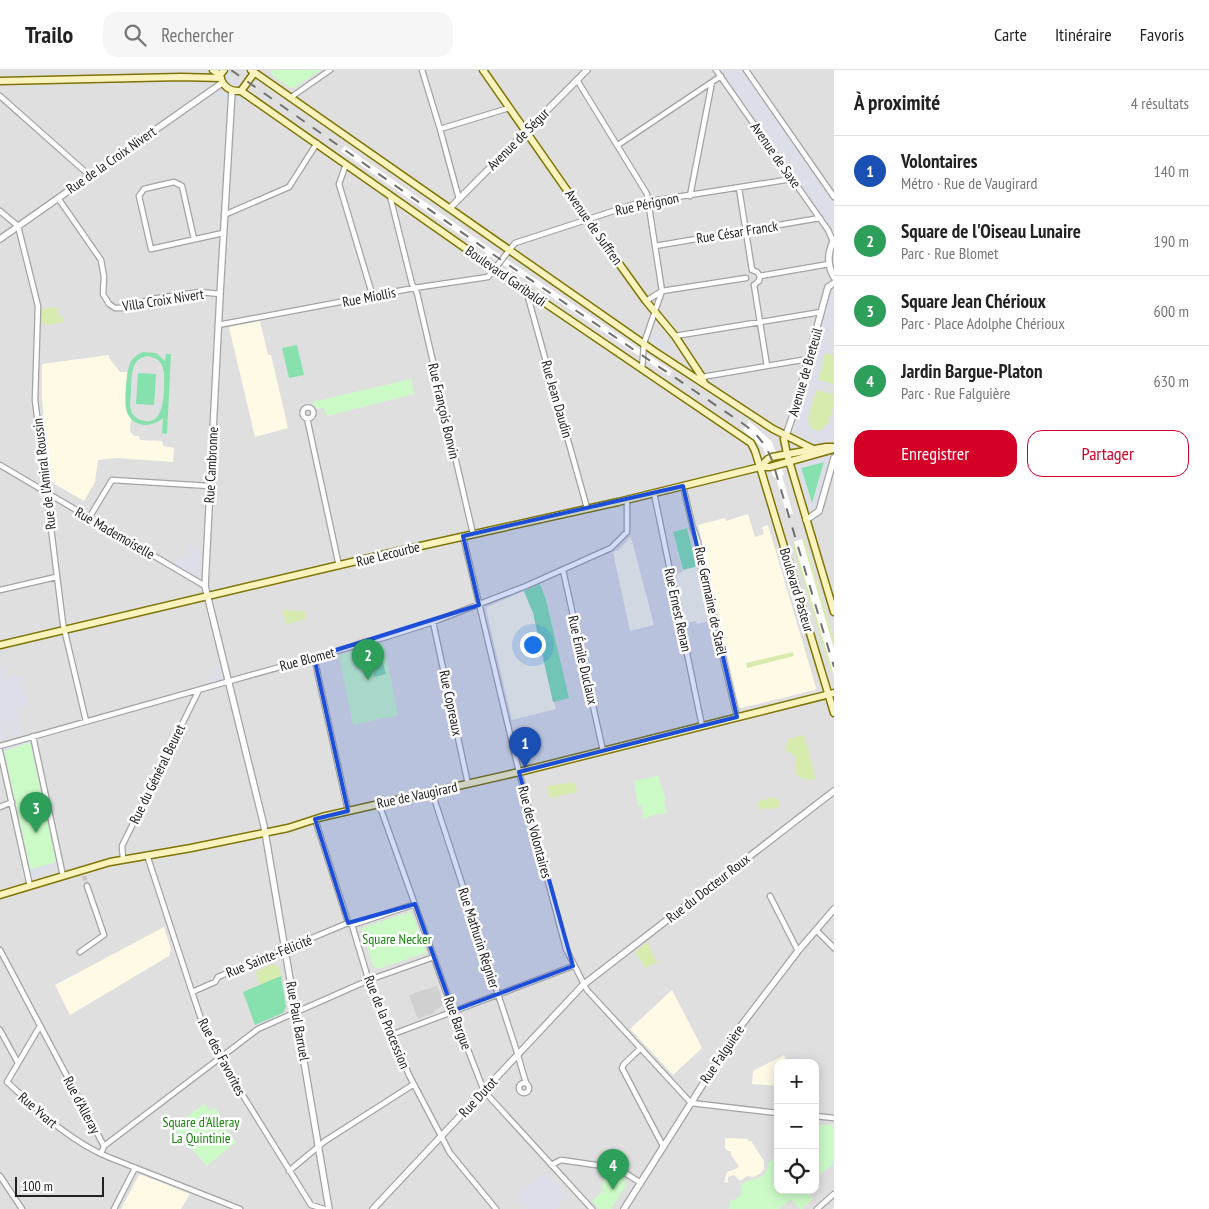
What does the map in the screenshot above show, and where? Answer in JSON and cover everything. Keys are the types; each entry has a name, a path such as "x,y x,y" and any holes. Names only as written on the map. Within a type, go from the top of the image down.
{"main road":[{"path":"214,70 222,76 226,88 232,91 242,91 253,71"},
{"name":"Avenue de Suffren","path":"483,70 587,220 655,313 676,336 703,380"},
{"name":"Boulevard Garibaldi","path":"253,71 644,343 703,380 773,429 814,449"},
{"path":"0,81 222,76"},
{"name":"Boulevard Garibaldi","path":"242,91 495,269 747,440 755,450 760,467"},
{"path":"786,435 784,439 787,454 826,446 834,448"},
{"path":"760,467 770,467 790,462 834,448"},
{"name":"Rue Lecourbe","path":"0,645 463,536 627,500 760,467 768,459 787,454"},
{"name":"Boulevard Pasteur","path":"787,454 834,612"},
{"name":"Boulevard Pasteur","path":"760,467 831,694 834,713"},
{"name":"Rue de Vaugirard","path":"0,894 63,876 82,873 123,859 265,833 348,811 519,772 831,694"}],"street":[{"path":"290,98 330,70"},
{"path":"422,70 459,199"},
{"name":"Avenue de Ségur","path":"450,208 587,70"},
{"name":"Avenue de Saxe","path":"716,70 820,218 834,241"},
{"name":"Avenue de Saxe","path":"746,70 834,198"},
{"name":"Rue de la Croix Nivert","path":"0,239 89,176 222,76"},
{"path":"618,145 721,76"},
{"path":"577,80 647,194 662,291 644,343 642,369"},
{"path":"690,196 712,82"},
{"name":"Rue Cambronne","path":"232,91 205,586 265,833"},
{"path":"0,96 89,176"},
{"path":"440,129 509,108"},
{"path":"224,215 289,187 317,144"},
{"path":"346,164 339,184 373,297"},
{"name":"Rue Pérignon","path":"508,250 515,243 648,202 792,179"},
{"path":"194,239 182,186 174,182 144,189 139,196 151,249 223,233"},
{"path":"739,188 752,270"},
{"name":"Rue François Bonvin","path":"389,194 417,294 473,534"},
{"name":"Villa Croix Nivert","path":"58,198 101,260 104,277 103,294 109,304 115,308 126,308 151,300 200,292 220,294"},
{"path":"0,211 18,226"},
{"name":"Rue César Franck","path":"655,246 820,218"},
{"name":"Rue de l'Amiral Roussin","path":"18,226 38,306 35,400 56,577 64,630 86,722"},
{"path":"834,241 829,252 829,264 834,277"},
{"path":"495,269 508,250"},
{"path":"760,276 829,264"},
{"name":"Rue Miollis","path":"218,325 414,288 488,277 495,269"},
{"path":"752,270 760,276"},
{"path":"752,270 748,272 746,278 749,284 754,285"},
{"path":"754,285 759,281 760,276"},
{"path":"646,301 662,291 746,278"},
{"name":"Avenue de Breteuil","path":"786,435 828,287 834,283"},
{"path":"754,285 767,366"},
{"name":"Rue Jean Daudin","path":"526,290 587,508"},
{"path":"676,336 821,312"},
{"path":"703,380 767,366 808,360"},
{"path":"306,418 340,566"},
{"path":"806,520 819,511 834,458"},
{"name":"Rue Mademoiselle","path":"0,465 205,586"},
{"path":"89,518 112,480 210,486"},
{"name":"Rue Germaine de Staël","path":"683,486 698,542 737,717"},
{"name":"Rue Ernest Renan","path":"654,493 702,726"},
{"name":"Rue Blomet","path":"0,746 386,637 479,605 611,548 627,532 627,500"},
{"name":"Rue des Volontaires","path":"463,536 519,772 566,949 583,985 691,1103"},
{"name":"Rue Émile Duclaux","path":"563,570 603,751"},
{"path":"0,590 56,577"},
{"name":"Rue Copreaux","path":"433,622 468,784"},
{"path":"314,657 348,811"},
{"name":"Rue du Général Beuret","path":"123,859 122,846 199,690"},
{"path":"33,736 63,876"},
{"path":"0,751 30,886"},
{"name":"Rue du Docteur Roux","path":"583,985 834,791"},
{"name":"Rue Mathurin Régnier","path":"432,792 526,1083"},
{"path":"0,807 12,802"},
{"name":"Rue Bargue","path":"378,804 484,1091 592,1209"},
{"name":"Rue de la Procession","path":"316,819 369,980 391,1035 450,1153 496,1209"},
{"name":"Rue Paul Barruel","path":"265,833 297,1012 329,1209"},
{"name":"Rue des Favorites","path":"147,854 201,1019 219,1057 311,1205 324,1209"},
{"path":"80,952 104,935 87,886"},
{"path":"770,896 798,951"},
{"name":"Rue Sainte-Félicité","path":"192,992 215,982 218,977 285,949 350,924 415,904"},
{"name":"Rue Falguière","path":"624,1209 734,1035 798,951 834,909"},
{"path":"816,930 834,948"},
{"name":"Rue d'Alleray","path":"0,950 104,1146 101,1154"},
{"path":"104,1146 258,1028 369,980 434,957"},
{"path":"391,1035 573,966"},
{"name":"Rue Dutot","path":"373,1209 583,985"},
{"name":"Rue Yvart","path":"40,1026 7,1082 61,1130 101,1154"},
{"path":"0,1030 18,1063"},
{"path":"641,1048 622,1068 663,1146"},
{"path":"0,1083 7,1082"},
{"path":"289,1171 319,1145 414,1084"},
{"path":"691,1103 774,1113"},
{"path":"819,1116 834,1118"},
{"path":"101,1154 240,1209"},
{"path":"551,1165 560,1160 617,1168 641,1183"},
{"path":"114,1209 135,1168"},
{"path":"0,1176 22,1209"},
{"path":"817,1209 834,1194"},
{"path":"220,1209 225,1203"}],"highlighted area":[{"path":"683,486 737,717 519,772 573,966 453,1011 415,904 348,923 315,819 348,811 314,657 479,605 463,536"}],"shaded area":[{"path":"0,70 834,70 834,1207 831,1209 0,1209"},
{"path":"209,70 233,70 229,77 235,82 241,81 247,75 245,70 260,70 268,76 263,84 254,79 247,87 247,92 257,99 253,105 249,102 227,102 215,93 211,86 213,84 211,80 208,80 206,73 209,73"},
{"path":"720,70 742,70 834,202 834,227 829,226"},
{"path":"834,290 834,321 828,344 832,345 831,350 834,351 834,355 825,353 818,380 834,384 834,389 821,386 819,391 816,390 808,418 811,429 822,430 826,424 828,425 834,403 834,437 827,442 818,444 803,440 797,431 795,422 831,292"},
{"path":"260,321 268,355 271,355 288,428 255,437 229,327"},
{"path":"654,333 659,333 673,355 651,341 651,336"},
{"path":"109,355 109,358 120,372 127,372 125,406 131,419 130,431 134,436 139,436 140,440 162,441 163,446 174,448 173,462 117,458 98,460 95,482 84,501 53,483 49,477 42,400 42,364"},
{"path":"828,455 832,457 816,511 811,512 808,509 796,465","holes":["824,463 812,503 801,468"]},
{"path":"748,514 755,537 764,534 762,527 768,525 816,688 815,690 741,708 739,707 698,525 725,518 726,521"},
{"path":"687,528 709,621 697,624 696,621 685,623 676,574 683,572 673,532"},
{"path":"631,537 654,625 630,631 613,552 618,550"},
{"path":"187,545 201,553 200,576 197,579 173,564 177,558 187,557"},
{"path":"524,591 533,613 556,709 512,720 486,609"},
{"path":"0,664 1,669 4,669 6,679 21,676 29,709 17,712 22,734 9,738 4,715 2,716 7,739 0,741"},
{"path":"220,664 224,681 209,685 208,683 217,665"},
{"path":"29,741 32,742 58,862 53,870 33,876 29,873 2,750 5,747","holes":["30,742 56,860 54,863 30,868 4,751"]},
{"path":"164,927 171,949 169,956 70,1015 55,985"},
{"path":"437,986 443,1002 441,1007 434,1011 434,1013 418,1019 409,995"},
{"path":"672,990 702,1048 673,1075 630,1029"},
{"path":"784,1055 786,1059 776,1059"},
{"path":"774,1060 774,1086 752,1084 753,1071"},
{"path":"725,1138 748,1139 748,1141 751,1141 764,1161 764,1169 761,1173 754,1177 747,1176 740,1181 734,1175 728,1177 728,1183 724,1182 727,1172 739,1166 731,1155 731,1151 725,1148"},
{"path":"545,1171 568,1196 554,1209 526,1209 516,1197"},
{"path":"139,1175 190,1194 181,1209 121,1209"}],"green space":[{"path":"271,70 321,70 294,88 290,88 271,74"},
{"path":"57,307 58,316 62,316 63,322 47,325 42,323 42,309"},
{"path":"297,345 304,375 289,378 282,348"},
{"path":"143,352 156,353 165,361 166,354 171,354 167,434 162,433 163,418 154,424 143,425 134,421 127,412 126,386 129,365 133,358","holes":["142,357 152,357 162,366 164,373 164,396 160,413 156,418 149,421 138,419 132,412 130,403 133,368"]},
{"path":"825,353 834,355 834,384 818,381"},
{"path":"138,373 156,374 154,405 136,404"},
{"path":"411,379 414,394 327,416 324,408 317,409 312,402"},
{"path":"816,390 834,395 830,420 823,429 817,431 811,429 808,419"},
{"path":"824,462 812,504 801,468"},
{"path":"687,528 696,565 695,567 683,570 673,532"},
{"path":"802,539 805,541 834,640 834,649"},
{"path":"795,542 833,672 831,673 794,549 793,543"},
{"path":"540,584 546,600 569,698 553,702 533,613 524,591"},
{"path":"282,610 305,611 306,619 287,624"},
{"path":"384,644 398,715 353,725 339,655"},
{"path":"380,651 386,674 374,677 369,654"},
{"path":"793,652 794,656 747,668 746,663"},
{"path":"804,735 816,779 813,780 797,775 795,757 785,751 788,739"},
{"path":"30,742 56,860 54,863 32,869 30,868 4,751"},
{"path":"658,776 666,800 664,801 667,813 653,815 644,819 641,805 638,806 634,781"},
{"path":"574,782 577,792 550,798 547,786"},
{"path":"774,797 780,801 780,806 769,810 768,808 760,810 757,802"},
{"name":"Square Necker","path":"410,912 426,951 425,953 378,969 374,967 361,930 362,928"},
{"path":"647,942 657,962 646,968 635,952"},
{"path":"273,964 279,967 281,976 260,985 255,972"},
{"path":"281,976 286,1007 283,1013 255,1025 243,992"},
{"name":"Square d'Alleray La Quintinie","path":"204,1104 210,1111 215,1108 220,1115 216,1118 236,1142 207,1166 173,1127"},
{"path":"819,1124 834,1126 834,1163 819,1176"},
{"path":"774,1158 774,1194 809,1194 813,1199 802,1209 791,1199 779,1209 729,1209 731,1199 735,1200 740,1196 742,1184 762,1176 767,1169 768,1163"},
{"path":"605,1171 616,1173 624,1178 626,1185 611,1209 599,1209 592,1201 604,1190 602,1188"}],"pier":[{"path":"345,146 493,250 672,371 669,376 489,255 341,151"},
{"path":"749,421 772,442 784,474 782,476 793,514 787,515 776,478 773,476 763,448 740,427 744,429"},
{"path":"802,539 834,649 834,675 794,542"}],"tunnel":[{"path":"84,876 87,886"}],"railway":[{"path":"231,70 494,255 753,432 765,446 773,463 834,667"}],"place":[{"name":"Square de l'Oiseau Lunaire","path":"368,680"},
{"name":"Volontaires","path":"525,768"},
{"name":"Square Jean Chérioux","path":"36,833"},
{"name":"Jardin Bargue-Platon","path":"613,1190"}]}
